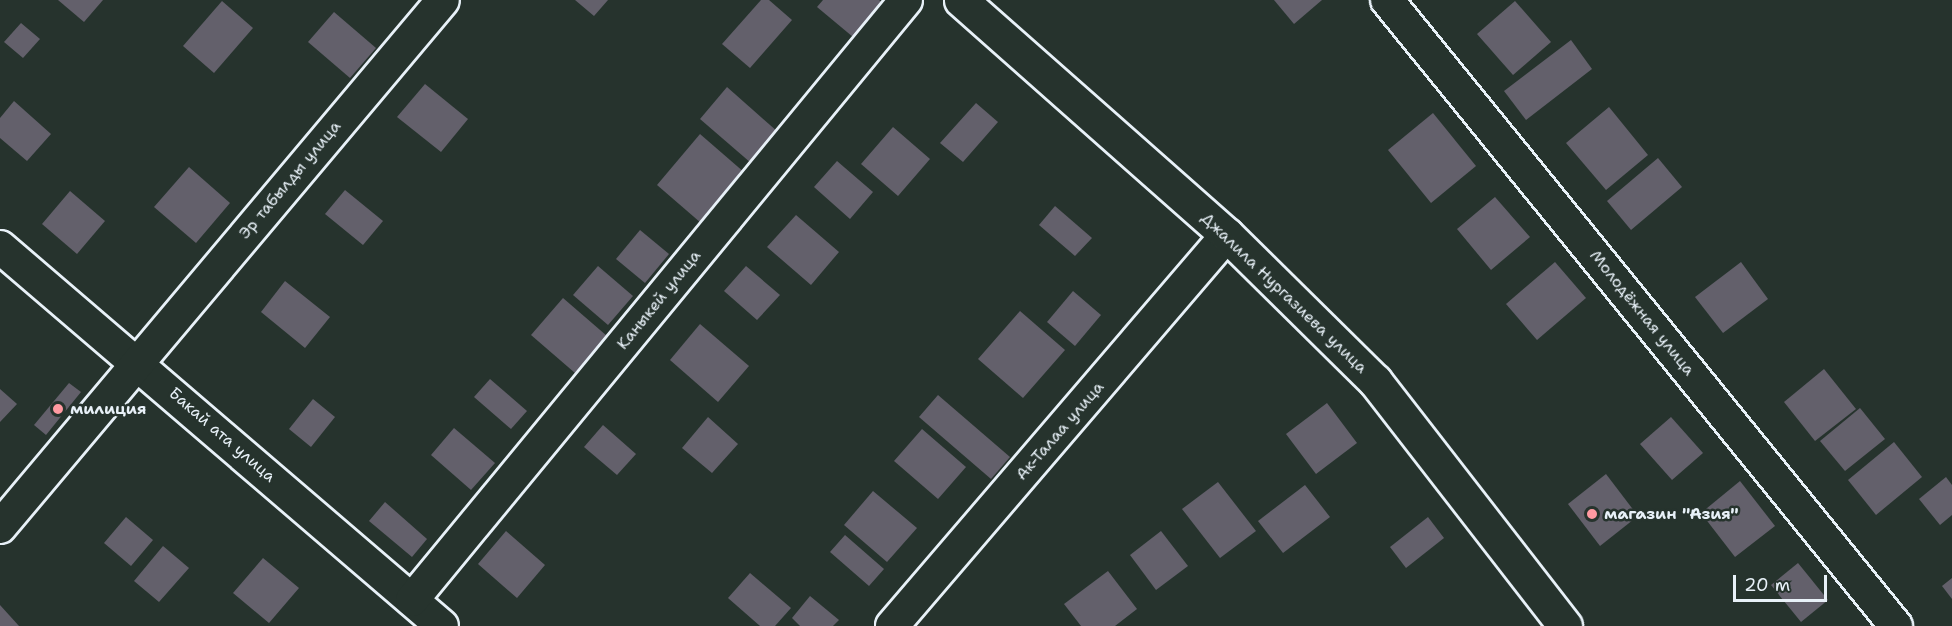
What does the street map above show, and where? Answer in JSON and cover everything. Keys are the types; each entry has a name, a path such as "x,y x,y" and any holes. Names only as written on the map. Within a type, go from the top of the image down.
{"street":[{"name":"Эр табылды улица","path":"0,527 443,0"},
{"name":"Каныкей улица","path":"412,600 906,0"},
{"name":"Джалила Нургазиева улица","path":"961,0 1227,235 1375,381 1558,624"},
{"name":"Молодёжная улица","path":"1387,0 1896,626"},
{"name":"Ак-Талаа улица","path":"892,626 1227,235"},
{"name":"Бакай ата улица","path":"0,247 138,361 442,626"}],"building":[{"path":"58,0 103,0 84,22"},
{"path":"575,0 608,0 594,16"},
{"path":"761,0 769,0 792,20 750,68 722,44"},
{"path":"823,0 879,0 883,3 853,37 817,7"},
{"path":"1274,0 1322,0 1294,24"},
{"path":"222,1 253,28 214,73 183,46"},
{"path":"1515,1 1551,42 1513,75 1477,34"},
{"path":"334,12 376,48 350,78 308,42"},
{"path":"21,23 40,39 23,58 4,42"},
{"path":"1571,40 1592,69 1526,120 1504,91"},
{"path":"425,84 468,119 441,152 397,117"},
{"path":"727,87 778,132 751,163 700,119"},
{"path":"14,101 51,134 27,161 0,138 0,118"},
{"path":"976,103 998,122 963,162 940,143"},
{"path":"1609,107 1648,155 1606,190 1566,143"},
{"path":"1433,113 1476,166 1431,203 1388,150"},
{"path":"893,127 930,159 898,196 861,164"},
{"path":"700,134 745,173 701,223 657,185"},
{"path":"1658,158 1682,187 1631,230 1607,201"},
{"path":"837,161 873,192 850,219 814,187"},
{"path":"189,167 230,203 196,243 154,207"},
{"path":"345,190 383,221 363,245 325,214"},
{"path":"70,191 105,221 77,254 42,224"},
{"path":"1495,197 1530,237 1491,270 1457,229"},
{"path":"1055,206 1092,238 1075,256 1039,225"},
{"path":"796,215 839,252 811,285 767,247"},
{"path":"640,230 669,254 645,283 616,259"},
{"path":"1555,262 1586,298 1537,340 1506,304"},
{"path":"1741,262 1768,299 1723,333 1695,297"},
{"path":"598,266 633,296 608,325 573,295"},
{"path":"746,266 780,295 757,320 724,291"},
{"path":"285,281 330,317 305,348 261,312"},
{"path":"1073,291 1101,315 1075,346 1047,322"},
{"path":"563,298 607,336 575,373 531,335"},
{"path":"1020,311 1065,350 1023,398 978,359"},
{"path":"700,324 749,366 718,402 670,360"},
{"path":"1824,369 1856,409 1815,441 1784,402"},
{"path":"490,379 527,411 511,429 474,397"},
{"name":"милиция","path":"69,383 81,392 46,435 34,425"},
{"path":"0,389 17,404 0,422"},
{"path":"938,395 1010,457 991,479 919,417"},
{"path":"313,399 335,417 311,447 289,429"},
{"path":"1327,403 1357,443 1316,474 1286,434"},
{"path":"1860,408 1885,439 1845,471 1820,441"},
{"path":"708,417 738,444 712,473 682,448"},
{"path":"1671,417 1703,453 1672,480 1640,444"},
{"path":"603,425 636,454 617,475 584,447"},
{"path":"454,428 495,463 471,490 431,455"},
{"path":"922,429 966,467 938,499 894,461"},
{"path":"1894,442 1922,477 1876,515 1848,480"},
{"path":"1606,474 1638,516 1600,546 1568,504"},
{"path":"1946,477 1952,485 1952,515 1940,525 1919,499"},
{"path":"1740,481 1775,526 1735,557 1701,513"},
{"path":"1218,482 1256,531 1220,558 1182,509"},
{"path":"1305,485 1330,517 1283,553 1258,521"},
{"path":"873,491 917,528 887,562 844,525"},
{"path":"385,502 427,539 412,557 369,521"},
{"path":"126,517 153,540 131,566 104,543"},
{"path":"1428,517 1444,538 1406,568 1390,547"},
{"path":"506,531 545,565 517,598 478,564"},
{"path":"1161,531 1188,566 1156,590 1130,555"},
{"path":"845,535 884,569 869,586 830,552"},
{"path":"163,546 189,568 159,602 134,581"},
{"path":"263,558 299,588 269,623 233,593"},
{"path":"1798,563 1828,600 1801,622 1771,585"},
{"path":"1108,571 1137,609 1115,626 1081,626 1064,604"},
{"path":"750,573 791,608 775,626 760,626 728,598"},
{"path":"1952,578 1952,599 1942,586"},
{"path":"810,596 839,620 833,626 800,626 792,618"},
{"path":"0,605 19,626 0,626"}],"place":[{"name":"милиция","path":"58,409"},
{"name":"магазин \"Азия\"","path":"1592,514"}]}
